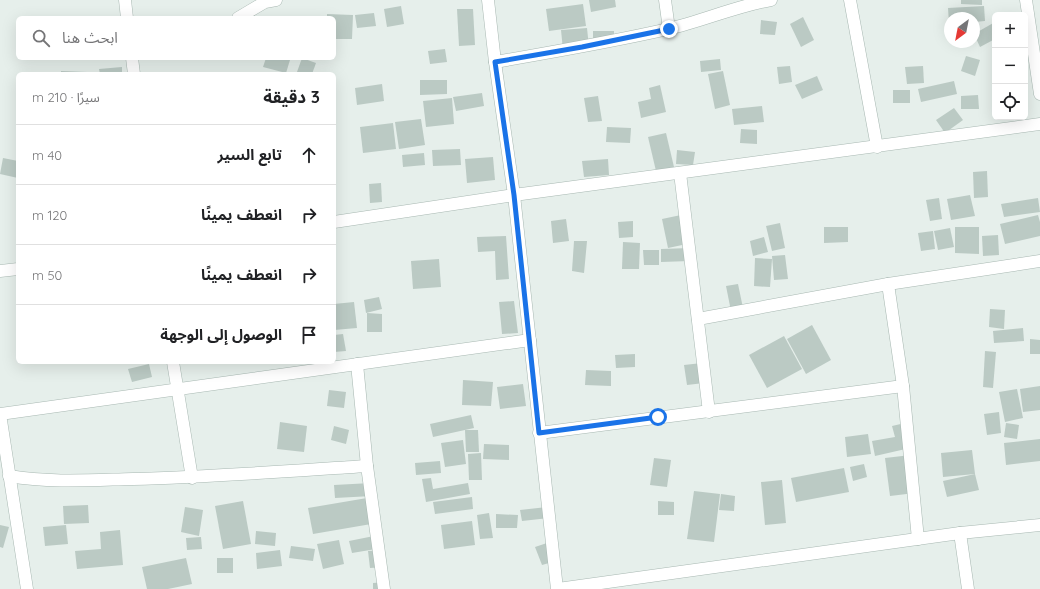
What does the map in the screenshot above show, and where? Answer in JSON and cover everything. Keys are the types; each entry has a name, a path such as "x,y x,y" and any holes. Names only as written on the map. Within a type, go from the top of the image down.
{"street":[{"path":"125,0 128,16"},
{"path":"241,16 265,2 276,0"},
{"path":"488,0 495,62 514,195 539,433 558,589 583,587 960,532 1040,524"},
{"path":"665,0 669,29"},
{"path":"495,62 582,47 669,29 739,7 771,0"},
{"path":"850,0 877,147"},
{"path":"1026,0 1040,94"},
{"path":"132,60 134,72"},
{"path":"336,222 514,195 680,174 1040,124"},
{"path":"680,174 709,412"},
{"path":"698,318 888,284 1040,261"},
{"path":"0,271 16,269"},
{"path":"888,284 903,386 918,539"},
{"path":"27,589 0,414 530,340"},
{"path":"173,364 192,478"},
{"path":"357,364 367,466 384,589"},
{"path":"539,433 903,386"},
{"path":"9,476 57,481 192,478 367,466"},
{"path":"960,532 968,589"}],"building":[{"path":"589,0 615,0 616,7 591,12"},
{"path":"961,0 982,0 982,5 961,4"},
{"path":"583,4 586,26 549,31 546,9"},
{"path":"401,6 404,24 387,27 384,9"},
{"path":"984,6 985,21 980,21 980,12 948,12 948,8"},
{"path":"457,9 473,9 475,45 459,46"},
{"path":"374,13 376,26 357,28 355,15"},
{"path":"327,14 353,15 352,39 336,39 336,16 327,16"},
{"path":"803,17 814,40 801,47 790,24"},
{"path":"761,20 777,22 775,35 760,34"},
{"path":"992,24 992,41 980,47 980,31"},
{"path":"587,28 589,47 563,50 561,30"},
{"path":"593,31 614,31 614,46 593,45"},
{"path":"445,49 447,62 430,64 428,51"},
{"path":"966,56 980,60 975,76 961,71"},
{"path":"720,59 721,70 701,72 700,61"},
{"path":"265,60 290,60 286,72 263,67"},
{"path":"301,60 308,60 316,63 313,72 297,72"},
{"path":"790,66 792,82 779,84 777,67"},
{"path":"923,66 924,83 907,84 905,67"},
{"path":"122,67 122,72 100,72 99,69"},
{"path":"61,71 87,72 61,72"},
{"path":"723,71 730,105 715,109 708,74"},
{"path":"817,76 823,90 802,99 795,85"},
{"path":"420,80 447,80 447,94 420,95"},
{"path":"954,81 957,94 921,102 918,89"},
{"path":"382,84 384,101 357,105 355,88"},
{"path":"660,85 666,112 641,118 638,102 651,99 649,88"},
{"path":"893,90 910,90 910,103 893,103"},
{"path":"482,93 484,106 456,111 453,97"},
{"path":"978,95 979,109 961,109 961,96"},
{"path":"598,96 602,121 588,122 584,98"},
{"path":"452,98 454,124 426,127 423,101"},
{"path":"762,106 764,122 734,125 732,109"},
{"path":"954,108 963,120 945,133 936,120"},
{"path":"421,119 425,145 399,149 395,122"},
{"path":"393,123 396,149 363,153 360,127"},
{"path":"607,127 631,128 630,143 606,142"},
{"path":"741,129 757,130 757,144 740,143"},
{"path":"666,133 674,167 656,171 648,137"},
{"path":"460,149 461,165 433,166 432,150"},
{"path":"677,150 695,152 693,165 676,164"},
{"path":"424,153 425,165 403,167 402,155"},
{"path":"493,157 495,180 467,183 465,159"},
{"path":"3,158 16,161 16,178 0,174"},
{"path":"608,159 609,175 584,177 582,161"},
{"path":"987,171 988,197 974,198 973,172"},
{"path":"381,183 382,202 370,203 369,184"},
{"path":"970,195 975,216 951,220 947,199"},
{"path":"939,198 942,219 930,221 926,200"},
{"path":"1038,198 1040,212 1004,217 1001,204"},
{"path":"681,215 687,244 668,248 662,219"},
{"path":"1038,215 1040,222 1040,236 1005,244 1000,224"},
{"path":"566,219 569,241 553,243 551,221"},
{"path":"633,221 633,237 619,238 618,222"},
{"path":"780,223 785,248 772,251 766,226"},
{"path":"824,227 848,227 848,242 824,243"},
{"path":"955,227 979,227 979,254 955,253"},
{"path":"950,228 954,247 938,250 934,231"},
{"path":"933,231 935,249 921,251 918,233"},
{"path":"998,235 999,255 983,256 982,236"},
{"path":"506,236 509,279 496,280 495,251 478,252 477,237"},
{"path":"764,237 768,252 753,256 750,241"},
{"path":"574,241 587,241 584,273 572,271"},
{"path":"623,242 640,243 639,269 622,269"},
{"path":"690,248 690,261 661,262 661,249"},
{"path":"643,250 659,250 659,265 644,265"},
{"path":"785,255 788,279 774,280 772,256"},
{"path":"755,258 772,259 770,287 754,286"},
{"path":"439,259 441,287 413,289 411,261"},
{"path":"738,284 743,308 731,311 726,286"},
{"path":"379,297 382,309 366,313 364,300"},
{"path":"514,301 518,333 502,334 499,302"},
{"path":"354,302 357,328 336,330 336,304"},
{"path":"990,309 1005,310 1004,329 989,327"},
{"path":"367,313 382,314 382,332 367,332"},
{"path":"812,325 831,360 806,374 787,339"},
{"path":"1023,328 1024,341 994,343 993,331"},
{"path":"343,334 346,351 336,352 336,335"},
{"path":"784,336 802,369 767,388 749,355"},
{"path":"1030,339 1040,340 1040,354 1030,354"},
{"path":"985,351 996,352 993,388 983,387"},
{"path":"635,354 635,367 616,368 615,355"},
{"path":"702,363 704,383 687,385 684,365"},
{"path":"149,364 152,377 132,382 128,369"},
{"path":"586,370 611,371 611,386 585,385"},
{"path":"463,380 493,382 491,406 462,405"},
{"path":"523,384 526,406 500,409 497,387"},
{"path":"1040,386 1040,410 1023,412 1020,389"},
{"path":"1017,389 1023,418 1005,422 999,392"},
{"path":"329,390 346,392 344,408 327,406"},
{"path":"999,412 1001,433 987,435 984,414"},
{"path":"471,415 474,428 433,437 430,424"},
{"path":"280,422 307,426 304,452 277,449"},
{"path":"905,423 910,448 875,456 872,441 895,437 892,426"},
{"path":"1006,423 1019,425 1017,439 1004,437"},
{"path":"334,426 349,430 346,444 331,440"},
{"path":"465,430 478,430 479,452 466,452"},
{"path":"868,434 871,454 847,457 845,437"},
{"path":"1040,439 1040,461 1006,465 1004,443"},
{"path":"463,440 466,464 445,467 441,443"},
{"path":"484,444 509,445 509,460 483,459"},
{"path":"972,450 975,474 943,477 941,453"},
{"path":"481,453 482,480 469,480 468,454"},
{"path":"911,455 915,493 890,496 885,458"},
{"path":"654,458 671,460 667,487 650,485"},
{"path":"440,461 441,473 416,475 415,463"},
{"path":"864,464 867,477 853,481 850,467"},
{"path":"844,468 849,492 796,502 791,478"},
{"path":"975,474 979,490 947,497 943,481"},
{"path":"431,478 433,489 468,483 470,494 426,502 422,479"},
{"path":"782,480 786,523 765,525 761,482"},
{"path":"371,483 372,496 335,498 334,485"},
{"path":"694,491 720,494 714,542 687,539"},
{"path":"721,494 735,496 734,511 719,510"},
{"path":"373,497 377,523 313,534 308,508"},
{"path":"472,497 473,509 435,514 433,502"},
{"path":"243,501 251,544 223,549 215,506"},
{"path":"658,501 674,502 674,515 658,515"},
{"path":"88,505 89,523 64,524 63,506"},
{"path":"185,507 203,510 199,536 181,532"},
{"path":"547,507 549,518 522,521 520,510"},
{"path":"489,513 493,538 480,539 477,515"},
{"path":"496,514 518,515 517,528 496,528"},
{"path":"472,521 475,545 444,549 441,525"},
{"path":"0,525 9,527 3,548 0,547"},
{"path":"66,525 68,544 45,546 43,527"},
{"path":"120,530 123,565 77,569 75,551 101,549 100,532"},
{"path":"256,531 276,533 275,546 255,544"},
{"path":"379,535 382,548 352,553 349,541"},
{"path":"201,537 202,549 187,550 186,538"},
{"path":"339,540 344,564 323,569 317,544"},
{"path":"550,542 556,561 542,565 535,547"},
{"path":"291,546 315,549 313,561 289,558"},
{"path":"280,550 282,566 257,569 256,553"},
{"path":"383,550 385,567 370,568 368,551"},
{"path":"186,558 192,584 168,589 147,589 142,567"},
{"path":"217,558 233,558 233,573 217,573"},
{"path":"388,582 389,589 373,589 373,583"}],"route":[{"path":"658,417 539,433 514,195 495,62 582,47 669,29"}]}
